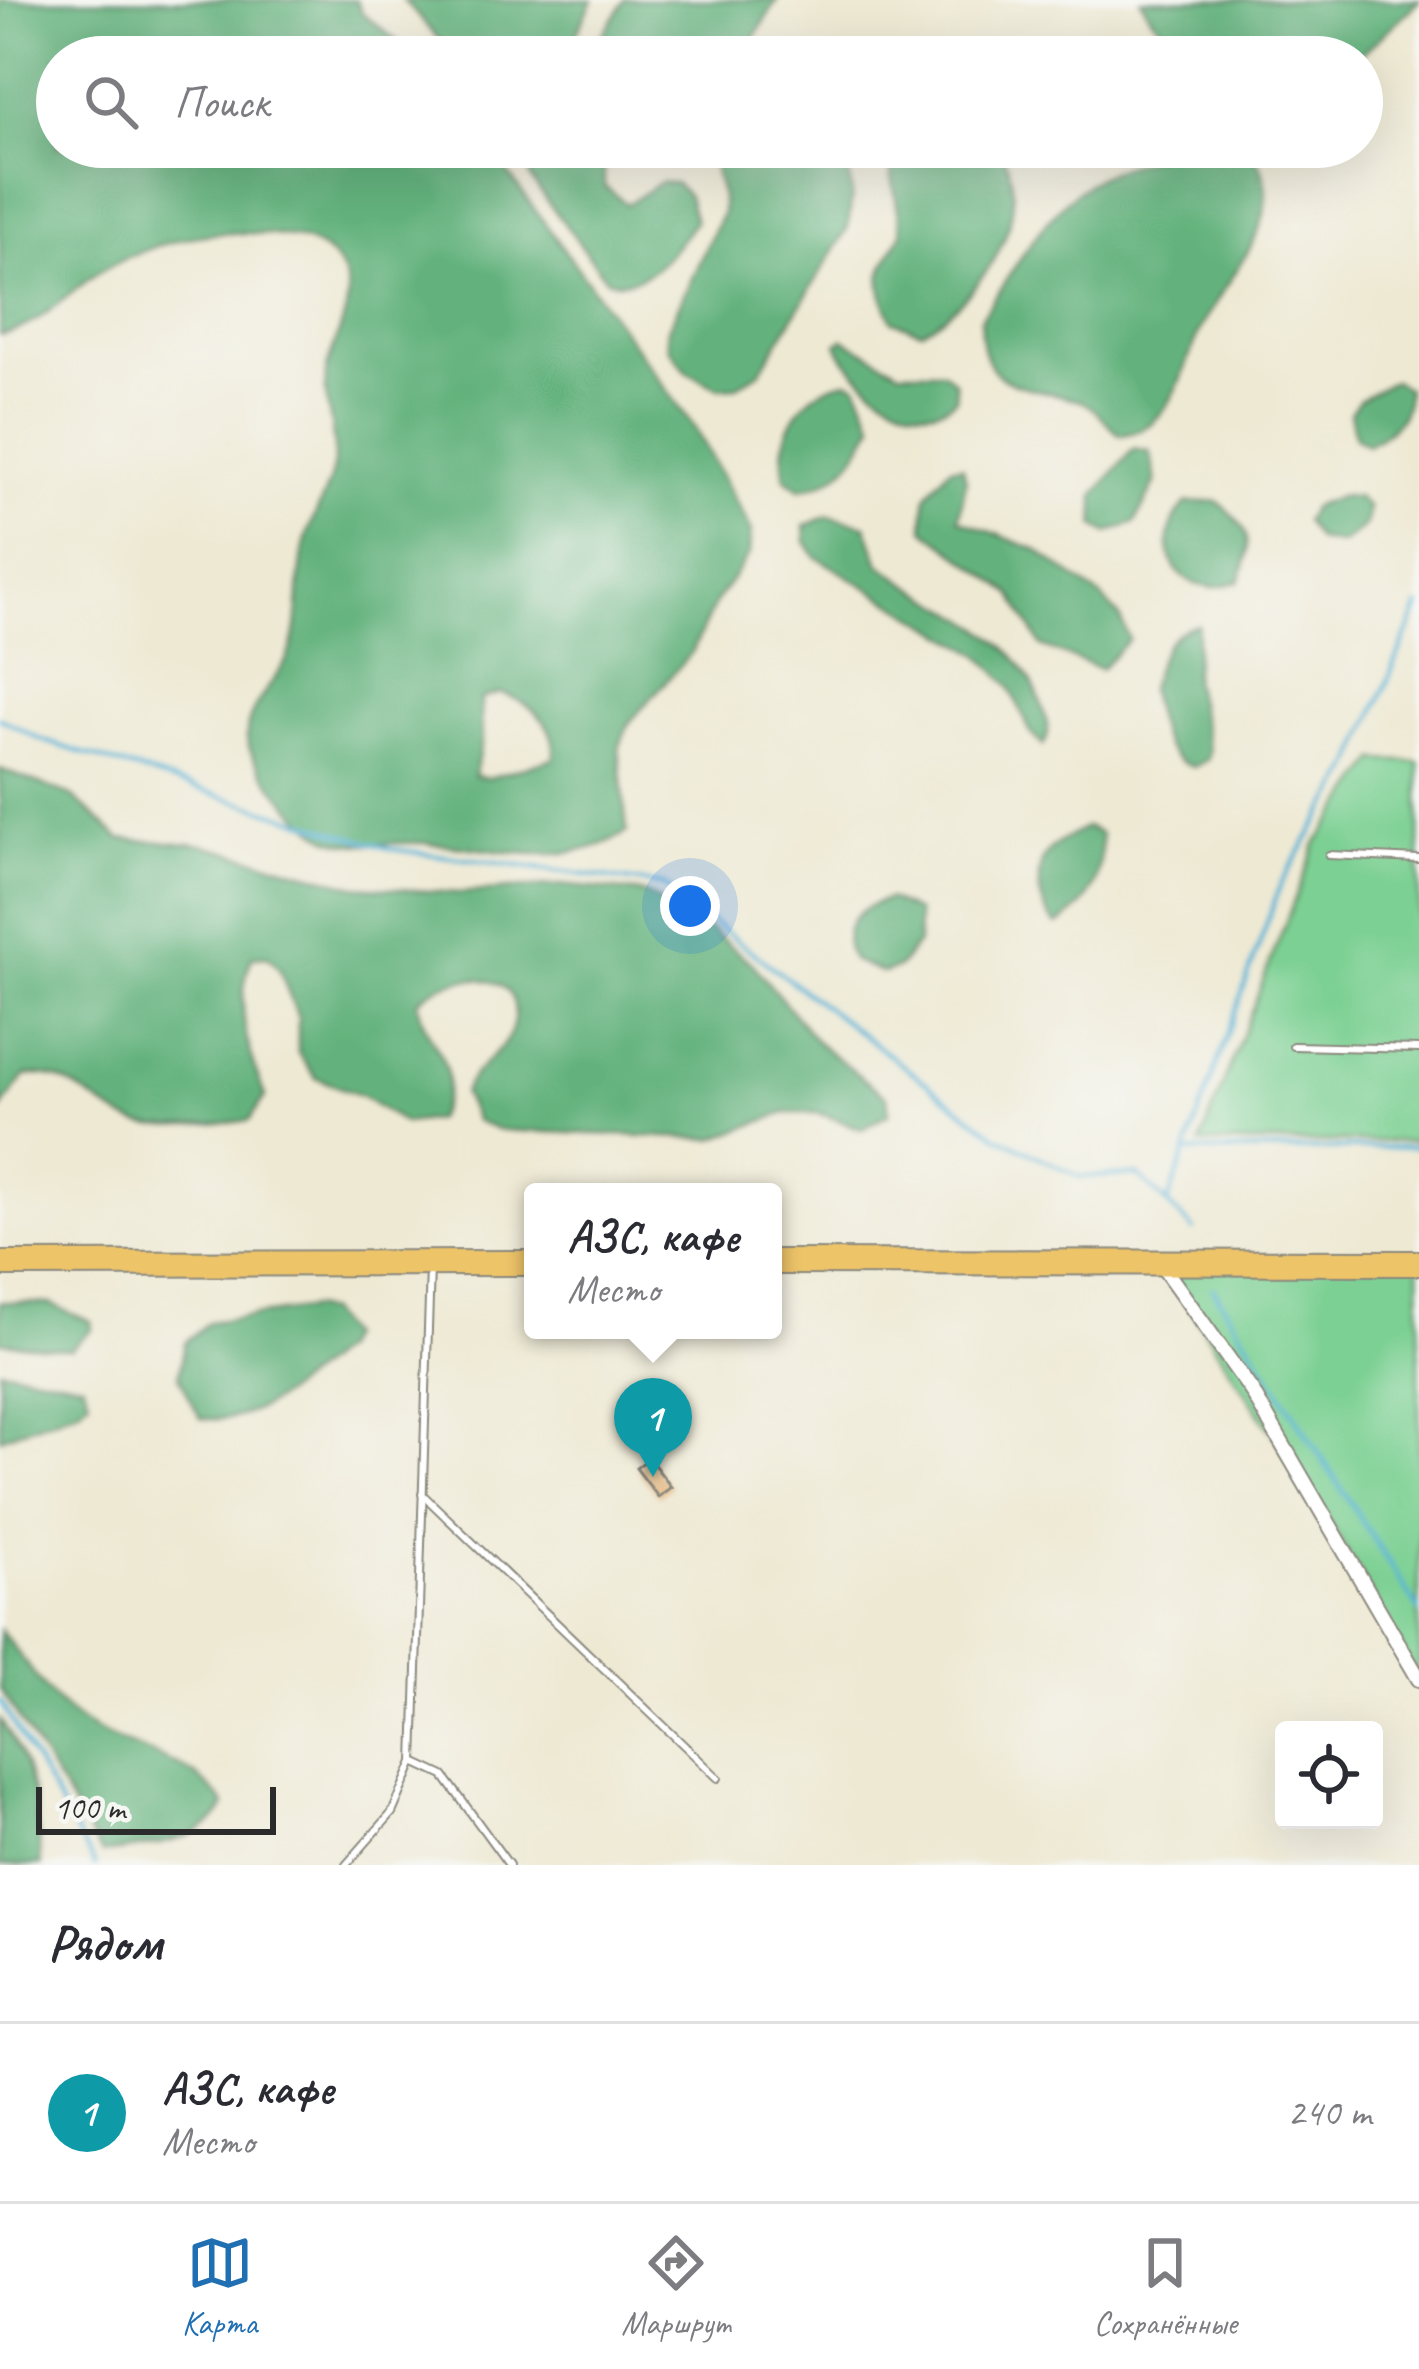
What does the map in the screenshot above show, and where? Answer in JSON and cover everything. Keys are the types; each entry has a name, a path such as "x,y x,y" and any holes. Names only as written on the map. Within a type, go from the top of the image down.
{"highway":[{"path":"782,1262 1419,1264"},
{"path":"0,1264 524,1263"}],"street":[{"path":"1160,1263 1251,1390 1419,1679"}],"lane":[{"path":"1329,855 1419,859"},
{"path":"1293,1046 1419,1049"},
{"path":"346,1865 392,1813 414,1762 430,1263"},
{"path":"421,1493 718,1778"},
{"path":"414,1762 444,1776 509,1865"}],"green space":[{"path":"0,0 356,0 363,14 391,36 36,36 36,168 504,168 694,427 751,530 749,555 715,603 692,652 629,723 619,748 627,832 604,844 554,854 333,840 296,812 250,751 247,739 252,714 293,643 305,543 333,467 325,380 348,290 338,264 328,254 303,241 272,235 228,233 178,240 112,264 14,331 0,335","holes":["500,693 531,709 551,735 554,758 489,778 474,776 482,741 481,699"]},
{"path":"403,0 593,0 575,36 436,36"},
{"path":"625,0 777,0 756,36 602,36"},
{"path":"1141,0 1419,0 1381,36 1174,36"},
{"path":"529,168 605,168 604,186 627,204 661,182 675,183 688,196 695,222 668,256 646,274 621,282 606,279 530,178"},
{"path":"714,168 848,168 852,194 848,227 760,372 735,387 719,388 688,372 668,347 667,331 722,213"},
{"path":"893,168 1008,168 1010,172 1013,199 999,251 965,297 922,331 893,321 882,295 881,276 902,233"},
{"path":"1120,168 1261,168 1267,192 1256,237 1204,322 1175,392 1153,421 1139,431 1120,435 1084,403 999,375 982,344 981,318 1033,240 1062,205"},
{"path":"843,339 900,371 943,371 955,382 956,398 925,411 889,399 845,358 837,344"},
{"path":"849,381 857,385 874,424 837,475 800,489 785,478 788,430 818,392"},
{"path":"1393,381 1407,389 1405,408 1390,429 1367,445 1355,437 1350,413 1359,400"},
{"path":"1133,449 1150,451 1156,481 1135,523 1107,533 1095,526 1095,495"},
{"path":"962,466 966,480 959,519 1037,550 1101,597 1120,617 1129,639 1101,669 1041,646 1012,594 924,529 926,496 950,467"},
{"path":"1341,496 1357,497 1368,508 1366,525 1342,544 1317,540 1304,521 1312,507"},
{"path":"1217,501 1243,528 1248,545 1239,581 1211,587 1183,577 1174,566 1169,541 1177,515 1187,503"},
{"path":"828,516 866,525 880,564 975,624 1016,659 1043,710 1048,732 1043,745 1032,735 1009,685 980,655 816,557 806,542 805,526"},
{"path":"1198,625 1193,680 1209,751 1208,759 1194,767 1166,747 1149,689 1170,640"},
{"path":"1376,760 1419,762 1419,1141 1200,1144 1316,844"},
{"path":"0,769 72,796 120,839 204,845 355,886 459,893 561,885 644,893 701,923 753,964 817,1042 887,1097 889,1113 862,1129 819,1113 785,1113 714,1139 497,1130 475,1120 463,1094 509,1035 514,1006 508,992 497,984 464,980 431,991 418,1001 448,1083 436,1119 404,1123 362,1096 316,1078 298,1053 298,1018 279,968 268,956 252,957 244,992 248,1045 265,1097 249,1121 146,1126 121,1117 69,1084 41,1075 25,1076 0,1111"},
{"path":"1086,827 1101,834 1097,876 1080,908 1057,925 1041,898 1041,865 1053,847"},
{"path":"889,899 917,912 918,943 898,968 883,973 852,960 847,938 859,913"},
{"path":"1160,1263 1419,1263 1419,1679 1322,1508"},
{"path":"0,1302 50,1304 91,1322 92,1329 70,1349 0,1342"},
{"path":"312,1308 327,1312 346,1336 340,1350 258,1409 240,1416 200,1418 179,1376 185,1342 209,1322"},
{"path":"0,1369 83,1383 89,1399 78,1409 0,1438"},
{"path":"0,1630 66,1710 106,1735 171,1761 209,1786 225,1805 216,1818 188,1836 102,1854 0,1688"},
{"path":"0,1720 26,1771 41,1865 0,1865"}],"building":[{"path":"649,1458 671,1487 658,1497 636,1468"}],"waterway":[{"path":"1168,1202 1281,883 1350,771 1419,606"},
{"path":"0,718 41,740 391,849 663,885 997,1136 1080,1177 1138,1175 1194,1230"},
{"path":"1186,1152 1419,1147"},
{"path":"1213,1288 1419,1610"},
{"path":"0,1701 95,1865"}],"place":[{"name":"АЗС, кафе","path":"653,1477"}]}
